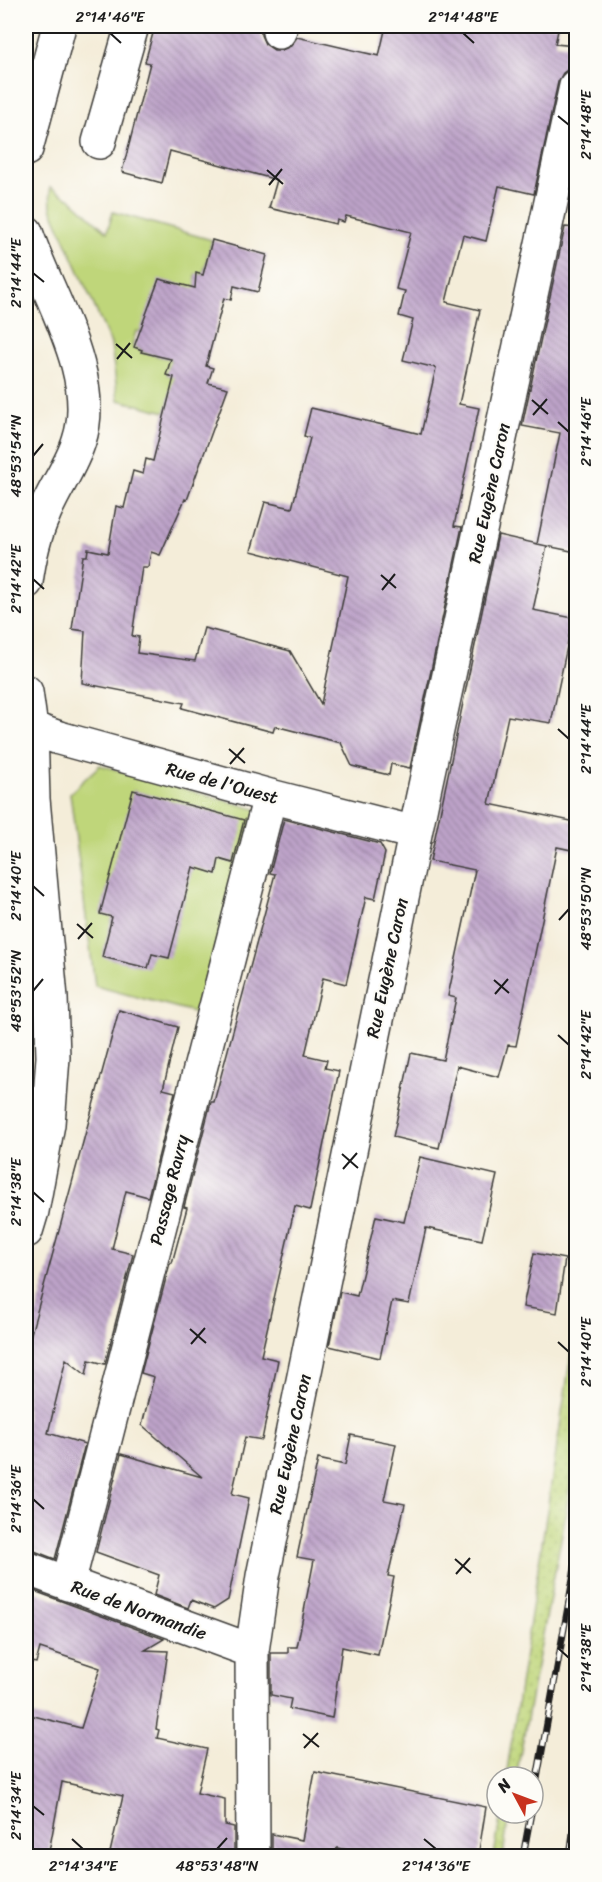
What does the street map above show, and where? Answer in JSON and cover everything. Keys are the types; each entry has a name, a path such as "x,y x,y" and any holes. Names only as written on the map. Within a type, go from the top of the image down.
{"street":[{"path":"26,149 59,26"},
{"path":"99,142 132,26"},
{"name":"Rue Eugène Caron","path":"253,1857 252,1651 263,1576 415,833 576,86"},
{"path":"26,232 77,359 85,418 79,442 42,516 28,564 26,582"},
{"path":"26,692 31,728 29,798 51,998 40,1057 32,1211 26,1232"},
{"name":"Rue de l'Ouest","path":"31,728 59,738 270,796 415,833"},
{"name":"Passage Ravry","path":"68,1584 270,796"},
{"name":"Rue de Normandie","path":"26,1568 252,1651"}],"green space":[{"path":"50,187 71,199 107,232 113,212 212,240 203,275 196,274 196,289 154,334 136,331 132,346 142,350 141,352 171,359 167,374 175,377 166,412 118,400 111,344 51,208"},
{"path":"100,765 259,810 205,1015 95,986 70,793"},
{"path":"576,1322 576,1446 565,1518 518,1765 508,1765"},
{"path":"499,1825 507,1825 503,1856 494,1856"}],"building":[{"path":"155,26 261,26 261,35 265,44 274,50 282,50 291,46 297,37 379,56 386,26 559,26 555,44 576,46 576,68 570,68 563,73 558,82 534,194 499,186 486,241 463,235 454,269 446,302 480,310 459,404 479,408 454,526 462,527 410,768 391,764 389,775 352,766 341,743 275,726 273,732 182,708 184,703 82,683 85,631 72,629 83,556 87,556 88,549 108,553 116,506 124,508 133,471 143,474 146,459 153,461 174,377 166,375 171,359 141,352 142,350 134,347 159,279 195,288 196,273 203,275 212,240 267,255 258,292 234,286 231,300 224,298 206,366 213,368 208,383 228,388 187,500 185,499 160,555 151,552 148,567 142,567 132,636 139,637 137,653 195,661 204,628 290,651 321,704 348,576 251,551 265,502 292,508 310,438 304,436 311,408 421,434 436,368 403,360 413,320 399,316 405,291 396,289 411,232 346,216 344,222 337,220 336,224 269,208 277,180 170,151 162,183 122,172 150,63 145,62"},
{"path":"565,227 576,228 576,552 537,544 560,433 522,426"},
{"path":"498,535 547,546 533,610 573,618 551,723 508,716 489,804 576,822 576,851 557,847 516,1046 508,1045 499,1077 457,1066 439,1148 393,1137 411,1053 443,1060 456,998 448,996 475,870 430,861"},
{"path":"133,790 244,820 233,863 219,859 216,874 193,867 169,958 152,954 148,968 102,957 112,917 100,914"},
{"path":"284,819 380,844 385,853 375,899 366,897 346,984 323,978 305,1055 327,1060 325,1068 339,1071 310,1210 295,1206 261,1356 278,1360 262,1440 245,1437 232,1494 249,1498 228,1600 214,1609 191,1600 188,1608 154,1595 159,1575 96,1552 121,1454 202,1477 142,1425 154,1377 141,1373 187,1208 184,1207 211,1102 214,1102 275,874 270,873"},
{"path":"119,1010 178,1027 163,1089 175,1092 148,1197 126,1191 112,1249 133,1254 105,1364 89,1360 86,1375 66,1359 48,1433 85,1444 55,1559 26,1550 26,1352"},
{"path":"420,1157 497,1175 482,1240 426,1228 409,1304 392,1301 380,1358 329,1346 340,1292 357,1296 376,1216 404,1222"},
{"path":"534,1253 565,1259 557,1313 523,1307"},
{"path":"351,1435 396,1444 384,1500 405,1504 388,1576 394,1577 378,1655 342,1647 332,1718 289,1709 291,1699 271,1695 271,1653 288,1653 288,1647 297,1647 314,1560 297,1557 318,1459 345,1465"},
{"path":"26,1588 164,1639 145,1650 168,1651 156,1729 159,1730 157,1738 207,1749 197,1793 225,1799 225,1825 234,1827 234,1857 109,1857 123,1796 62,1782 48,1857 26,1857 26,1714 81,1728 100,1668 40,1648 36,1663 26,1661"},
{"path":"315,1772 485,1807 478,1857 381,1857 337,1848 335,1857 272,1857 272,1834 302,1840"}],"railway":[{"path":"539,1765 576,1562"},
{"path":"570,1856 576,1810"},
{"path":"523,1856 529,1825"}]}
